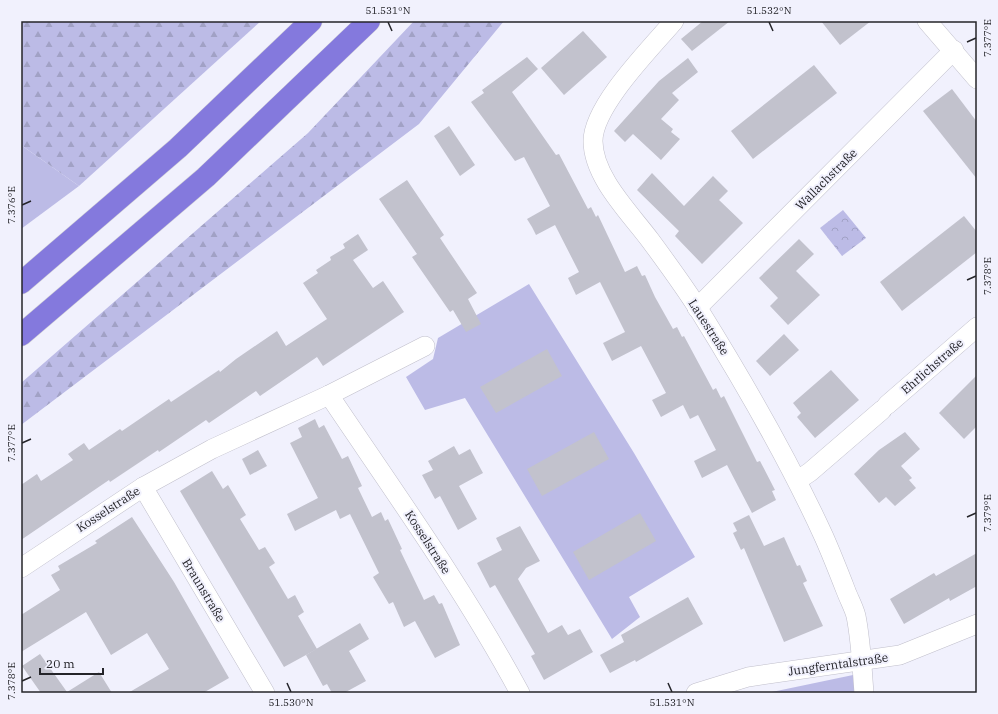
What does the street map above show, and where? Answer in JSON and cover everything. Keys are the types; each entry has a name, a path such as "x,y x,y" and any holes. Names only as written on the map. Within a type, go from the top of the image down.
{"highway":[{"path":"21,283 178,148 311,21"},
{"path":"21,335 206,177 369,21"}],"street":[{"name":"Lauestraße","path":"674,21 616,91 604,108 596,123 593,140 594,155 600,171 610,187 651,241 697,308 773,434 798,480 833,557 856,614 864,693"},
{"path":"927,21 954,50 977,79"},
{"name":"Wallachstraße","path":"697,308 954,50"},
{"name":"Ehrlichstraße","path":"798,480 810,472 977,327"},
{"name":"Kosselstraße","path":"21,568 143,487 212,449 329,395 425,346"},
{"name":"Kosselstraße","path":"329,395 424,534 495,647 520,693"},
{"name":"Braunstraße","path":"143,487 265,693"},
{"name":"Jungferntalstraße","path":"696,693 748,677 900,655 977,624"}],"green space":[{"path":"21,21 261,21 79,186 21,145"},
{"path":"414,21 504,21 419,124 21,425 21,383 308,133"},
{"path":"21,145 79,186 21,229"},
{"path":"843,210 866,238 842,256 820,228"},
{"path":"529,284 634,453 695,557 629,597 640,617 612,639 465,398 425,410 406,377 433,359 438,338"},
{"path":"853,675 857,693 767,693"}],"building":[{"path":"703,21 730,21 692,51 681,39"},
{"path":"821,21 871,21 840,45"},
{"path":"583,31 607,57 564,95 541,68"},
{"path":"527,57 538,69 512,92 556,155 559,154 588,209 591,207 596,217 598,215 625,272 637,266 642,276 645,275 655,297 673,329 677,327 682,337 684,336 713,390 716,388 721,398 724,396 757,462 760,461 775,490 772,491 776,500 752,513 727,465 702,478 694,461 716,450 698,415 690,419 683,405 661,417 652,400 666,393 641,346 612,361 603,343 625,332 600,282 576,295 568,278 579,272 555,225 536,235 527,219 550,206 524,157 515,161 471,102 484,93 482,90"},
{"path":"688,58 698,72 672,93 679,100 661,119 673,129 671,132 680,139 661,160 633,134 625,142 614,131 659,81"},
{"path":"814,65 837,93 753,159 731,131"},
{"path":"952,89 977,122 977,179 923,111"},
{"path":"449,126 475,165 460,176 434,136"},
{"path":"652,173 684,206 713,176 728,191 719,200 743,223 702,264 675,236 679,231 637,190"},
{"path":"407,180 444,235 440,238 477,293 468,299 481,324 466,332 453,310 450,312 412,257 417,254 379,199"},
{"path":"964,216 977,232 977,252 902,311 880,282"},
{"path":"358,234 368,250 353,260 373,288 383,281 404,312 323,366 317,357 260,396 256,391 209,423 206,420 159,452 158,450 110,482 109,480 21,540 21,485 37,474 41,481 73,460 68,454 84,443 89,450 120,429 122,431 169,399 171,402 219,370 220,372 236,359 277,331 286,346 327,319 303,283 318,273 316,270 331,260 330,257 345,248 343,244"},
{"path":"799,239 814,254 796,271 820,295 788,325 770,306 778,298 759,278"},
{"path":"784,334 799,350 770,376 756,361"},
{"path":"547,349 562,376 496,413 480,387"},
{"path":"831,370 859,400 815,438 797,417 801,413 793,403"},
{"path":"977,375 977,426 964,439 939,413"},
{"path":"315,419 319,428 324,425 342,459 348,456 362,486 358,488 372,517 381,512 385,521 388,519 402,549 400,550 424,600 434,595 439,604 442,603 460,645 435,658 415,621 404,627 393,602 389,604 373,577 379,573 350,514 340,519 336,510 295,531 287,514 318,498 290,443 302,437 298,428"},
{"path":"594,432 609,459 542,496 527,469"},
{"path":"905,432 920,449 901,466 912,478 909,480 916,488 895,506 886,497 879,503 854,474 879,450"},
{"path":"454,446 459,455 470,449 483,473 459,486 477,519 458,530 440,496 435,499 422,475 433,470 428,461"},
{"path":"258,450 267,466 250,475 242,459"},
{"path":"212,471 223,489 228,485 246,515 240,519 259,550 265,547 275,563 269,567 288,599 295,595 304,612 298,616 317,649 284,667 180,491"},
{"path":"640,513 656,541 589,580 573,552"},
{"path":"749,515 764,546 784,537 797,566 800,565 807,581 803,583 823,626 784,642 744,548 741,550 733,533 737,531 733,523"},
{"path":"132,517 174,582 229,678 203,693 128,693 169,669 147,633 111,655 86,612 21,652 21,615 60,590 51,575 60,570 58,566 97,543 95,541"},
{"path":"520,526 540,561 526,568 518,579 548,633 562,625 568,635 580,629 593,652 544,680 531,656 535,654 495,585 490,588 477,563 502,550 496,538"},
{"path":"977,553 977,586 950,601 949,598 904,624 890,599 934,573 936,576"},
{"path":"688,597 703,624 636,662 635,660 610,673 600,655 624,642 621,635"},
{"path":"360,623 369,639 349,651 366,681 344,693 332,693 327,684 323,686 306,655"},
{"path":"40,654 67,692 99,672 112,693 41,693 22,666"}]}
